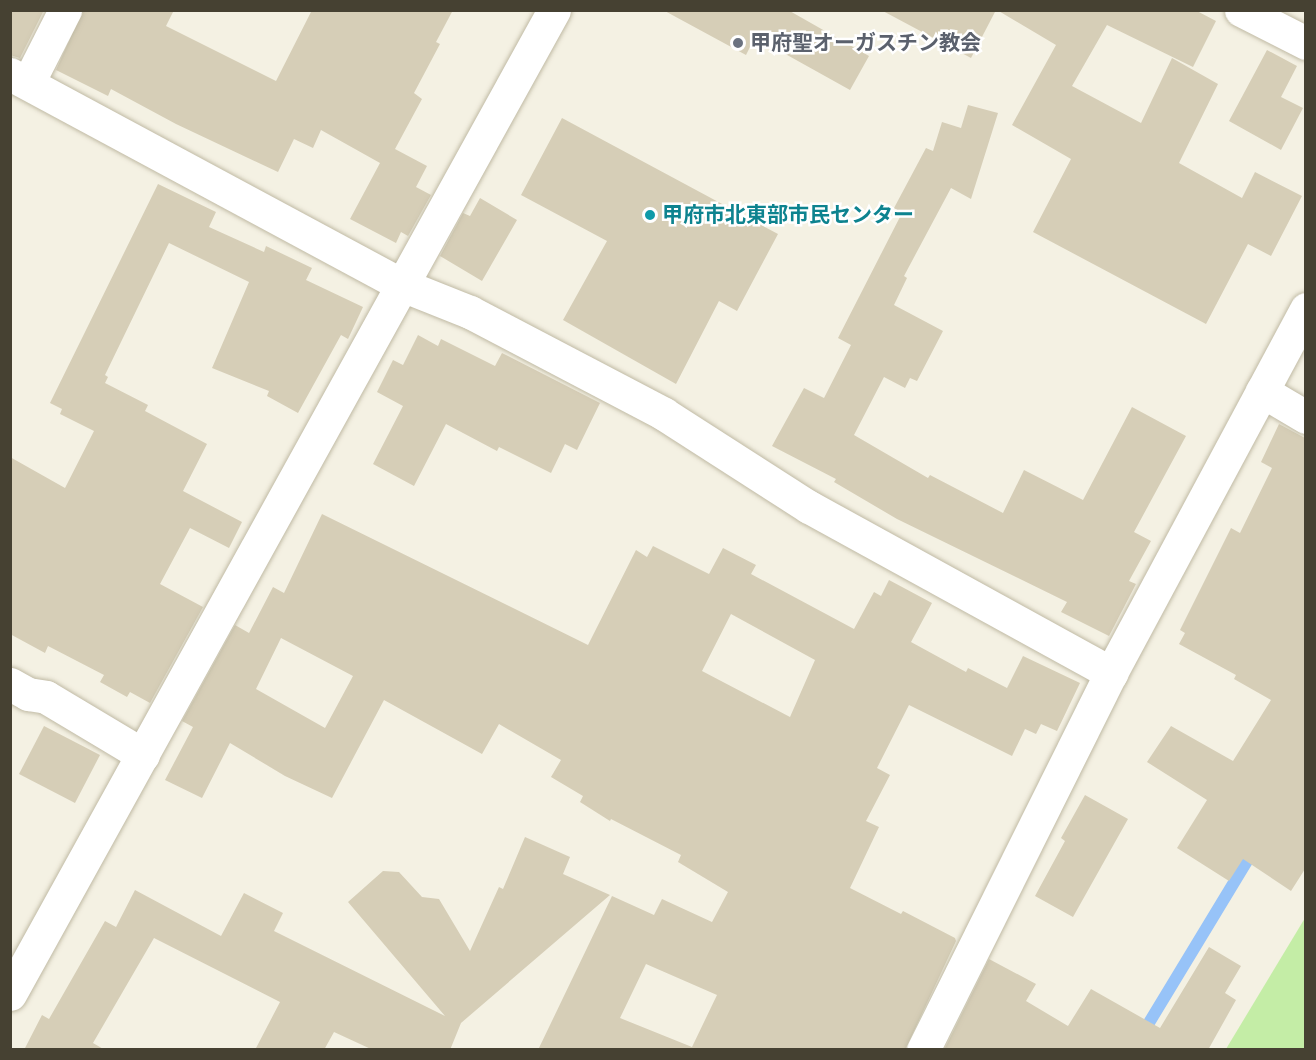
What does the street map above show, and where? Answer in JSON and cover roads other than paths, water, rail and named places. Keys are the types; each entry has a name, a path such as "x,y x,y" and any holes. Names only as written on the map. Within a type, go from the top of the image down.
{"street":[{"path":"65,10 19,78 402,285 470,312 664,414 809,507 1111,673"},
{"path":"10,994 554,10"},
{"path":"1241,10 1305,43"},
{"path":"923,1050 1111,673 1305,309"},
{"path":"1262,391 1305,417"},
{"path":"10,684 28,694 46,697 143,755"}],"waterway":[{"path":"1141,1036 1255,848"}],"place":[{"name":"甲府聖オーガスチン教会","path":"738,43"},
{"name":"甲府市北東部市民センター","path":"650,215"}]}
